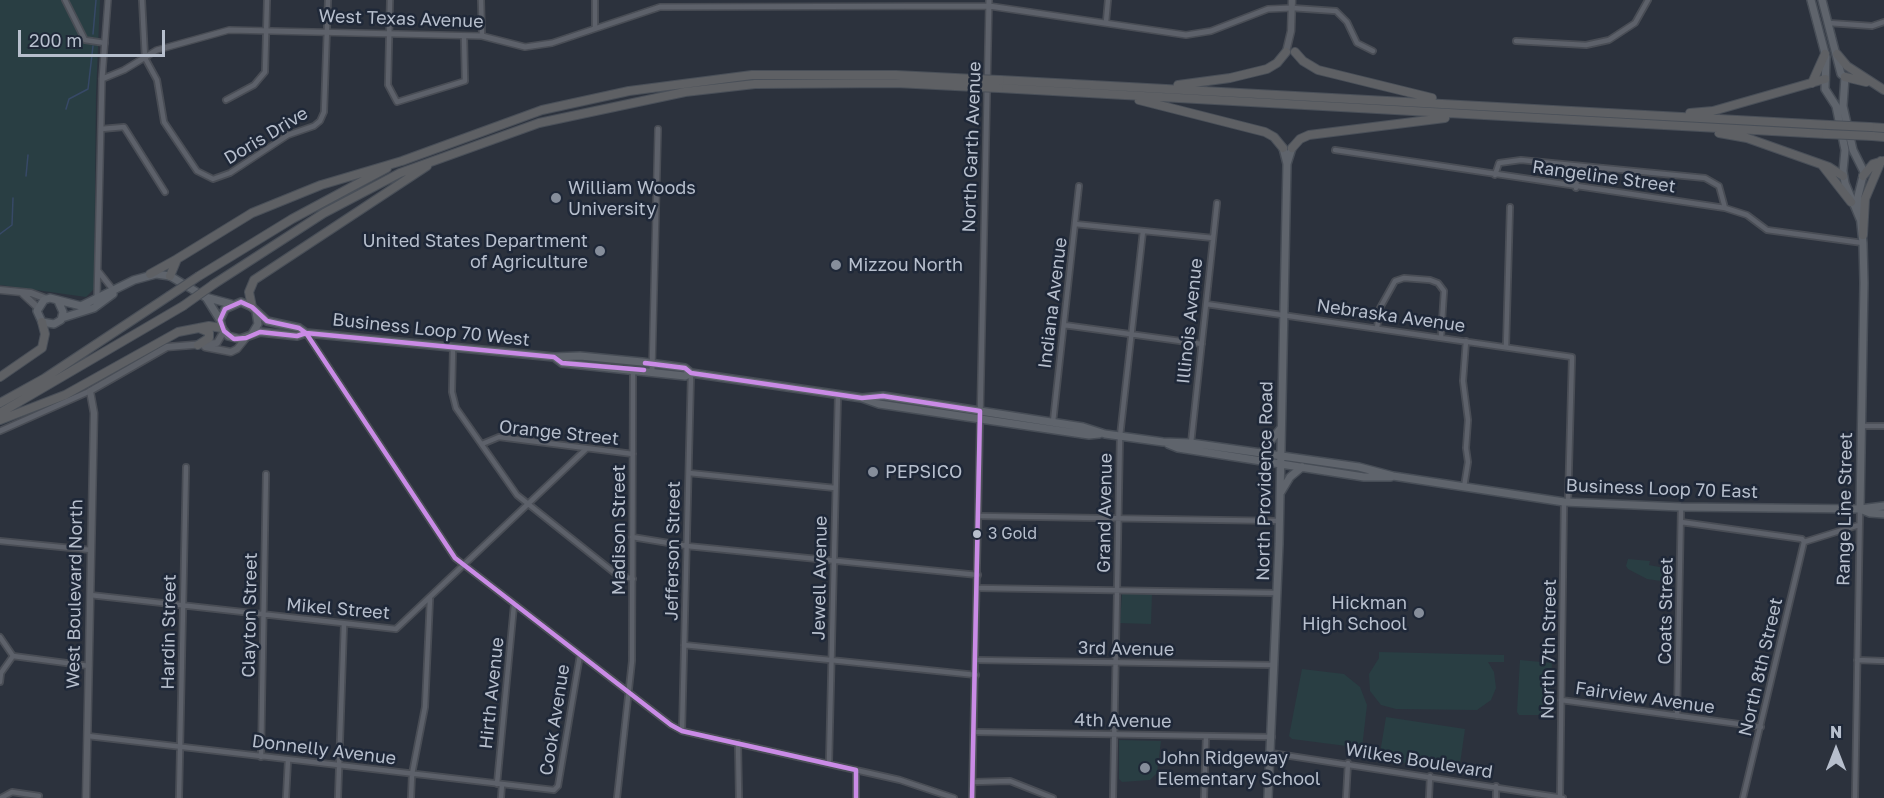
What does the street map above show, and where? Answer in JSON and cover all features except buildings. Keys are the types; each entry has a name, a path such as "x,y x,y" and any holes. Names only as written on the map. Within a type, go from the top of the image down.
{"highway":[{"path":"1138,87 1230,78 1267,69 1277,63 1286,52"},
{"path":"1295,52 1303,61 1318,70 1391,90 1457,103"},
{"path":"1812,83 1825,54"},
{"path":"1837,54 1847,66 1868,82 1884,90"},
{"path":"150,274 177,260 252,213 321,185 402,160 542,110 629,91 752,75 807,73 975,83 1138,87 1884,128"},
{"path":"1843,76 1868,82"},
{"path":"1666,116 1713,111 1825,79"},
{"path":"0,413 183,306 324,213 400,172 455,151 539,123 685,92 754,84 809,82 975,83"},
{"path":"999,84 1120,95 1884,137"},
{"path":"1120,95 1265,132 1288,148 1309,135 1420,119 1482,116"},
{"path":"1691,127 1747,138 1821,164 1844,176"},
{"path":"254,309 250,287 268,270 363,210 416,172 455,151"},
{"path":"0,403 45,378 199,276 292,219 402,160"},
{"path":"1863,176 1871,166 1883,161"},
{"path":"1863,239 1865,199 1883,161"},
{"path":"1821,164 1851,202"},
{"path":"170,276 177,260"},
{"path":"0,377 42,348 45,334 42,322"},
{"path":"0,420 65,395 177,332 222,326"},
{"path":"198,328 205,329 209,338 200,346"}],"main road":[{"path":"1286,52 1291,31 1292,0"},
{"name":"Range Line Street","path":"1811,0 1825,54 1825,89 1836,106 1845,150 1844,176 1851,202 1862,222"},
{"name":"Range Line Street","path":"1822,0 1843,76 1843,106 1853,150 1863,167 1858,196 1863,239 1860,509"},
{"path":"1291,31 1295,52"},
{"path":"1825,79 1830,75 1843,76"},
{"name":"North Providence Road","path":"1268,798 1278,593 1288,148"},
{"path":"1844,176 1854,183 1863,176"},
{"path":"0,290 20,292 81,306 150,274 170,276 205,297 231,304 241,302 254,309 258,324 237,349 231,352 200,346"},
{"path":"20,292 31,298 42,322 54,324 94,308 110,298 114,291"},
{"path":"205,297 222,326 234,339 249,336"},
{"path":"37,307 47,298"},
{"path":"58,301 63,308 61,320"},
{"path":"90,391 167,347 217,344 225,309 231,304"},
{"name":"Business Loop 70 West","path":"254,309 267,321 299,328 306,333"},
{"name":"Business Loop 70 West","path":"249,336 262,332 297,336 306,333 554,357 580,356 653,368 685,376 691,373 838,394 862,398 879,404 980,419"},
{"name":"Business Loop 70 West","path":"554,357 562,363 633,369 653,368"},
{"name":"West Boulevard North","path":"86,798 93,413 90,391"},
{"name":"Business Loop 70 West","path":"862,398 883,396 980,411"},
{"name":"Business Loop 70 East","path":"980,411 1089,428 1120,436 1261,453 1302,467 1364,477 1393,476 1566,502 1681,507 1860,509 1884,506"},
{"name":"Business Loop 70 East","path":"980,419 1089,435 1102,433"},
{"path":"1261,453 1281,428"},
{"name":"Business Loop 70 East","path":"1163,442 1178,448 1379,471 1393,476"},
{"path":"1280,494 1290,477 1302,467"},
{"name":"Business Loop 70 East","path":"1860,509 1870,513 1884,514"}],"street":[{"path":"66,0 85,40 105,43"},
{"path":"98,299 102,79 108,0"},
{"path":"142,0 145,58"},
{"path":"226,100 261,80 265,72 267,0"},
{"name":"Doris Drive","path":"145,58 157,80 164,122 197,171 204,177 213,179 230,174 288,135 320,121 324,112 328,0"},
{"path":"390,0 388,85 397,102 465,81 464,36"},
{"path":"482,0 482,36"},
{"path":"595,27 596,0"},
{"path":"660,0 660,7"},
{"path":"817,0 817,7"},
{"path":"1106,22 1108,0"},
{"path":"1516,41 1586,45 1610,40 1635,23 1648,0"},
{"name":"West Texas Avenue","path":"102,79 166,47 229,30 482,36 513,45 538,46 660,7 817,7 989,3 1179,34 1195,34 1211,31 1254,12 1292,8"},
{"name":"North Garth Avenue","path":"972,798 990,51 989,3"},
{"path":"1292,8 1336,10 1347,21 1357,43 1373,51"},
{"path":"1829,23 1872,26 1884,22"},
{"path":"101,129 124,127 165,192"},
{"path":"653,368 658,129"},
{"name":"Rangeline Street","path":"1335,150 1576,188 1725,208 1747,214 1767,230 1863,239"},
{"path":"1495,175 1499,163 1510,160 1706,178 1719,186 1725,208"},
{"path":"1576,188 1578,165"},
{"name":"Indiana Avenue","path":"1053,422 1079,186"},
{"name":"Illinois Avenue","path":"1191,443 1217,203"},
{"path":"1506,347 1510,207"},
{"path":"1075,224 1213,238"},
{"name":"Grand Avenue","path":"1113,798 1120,436 1143,231"},
{"path":"99,272 114,291"},
{"path":"1377,328 1380,308 1395,282 1404,278 1430,280 1444,291 1441,337"},
{"name":"Nebraska Avenue","path":"1206,304 1572,357"},
{"path":"1064,325 1202,344"},
{"path":"306,333 455,558 671,725 682,731 900,780 954,798"},
{"path":"1464,487 1468,462 1466,448 1468,420 1463,381 1466,341"},
{"path":"453,347 452,392 456,408 528,506 616,574 633,579"},
{"name":"North 7th Street","path":"1562,798 1561,700 1572,357"},
{"name":"Madison Street","path":"617,798 628,692 632,678 633,369"},
{"name":"Jefferson Street","path":"682,731 691,373"},
{"path":"0,431 90,391"},
{"name":"Jewell Avenue","path":"829,763 838,394"},
{"path":"1862,426 1884,426"},
{"name":"Orange Street","path":"482,444 500,437 633,454"},
{"name":"Mikel Street","path":"90,595 396,629 586,449"},
{"name":"Hardin Street","path":"179,798 186,467"},
{"path":"689,473 836,488"},
{"name":"Clayton Street","path":"261,757 266,474"},
{"name":"Coats Street","path":"1677,716 1681,507"},
{"name":"Range Line Street","path":"1855,798 1860,509"},
{"path":"979,516 1280,521"},
{"path":"1681,522 1802,539 1804,542 1859,525"},
{"path":"632,537 687,546 978,575"},
{"path":"0,541 91,550"},
{"name":"North 8th Street","path":"1743,798 1804,542"},
{"path":"977,588 1278,593"},
{"path":"411,798 412,774 425,707 430,599"},
{"name":"Hirth Avenue","path":"501,798 499,784 514,605"},
{"path":"338,798 344,624"},
{"path":"0,637 13,656 89,666"},
{"path":"684,645 976,675"},
{"name":"Cook Avenue","path":"556,790 580,655"},
{"path":"0,682 1,673 13,656"},
{"name":"3rd Avenue","path":"976,660 1275,665"},
{"path":"1857,660 1884,661"},
{"name":"Fairview Avenue","path":"1561,700 1761,727"},
{"name":"4th Avenue","path":"975,732 1272,737"},
{"name":"Donnelly Avenue","path":"88,736 556,790"},
{"path":"1204,798 1206,736"},
{"path":"738,743 739,798"},
{"name":"Wilkes Boulevard","path":"1271,753 1348,763 1562,798"},
{"path":"286,798 288,760"},
{"path":"1346,798 1348,763"},
{"path":"856,770 856,798"},
{"path":"1429,798 1430,776"},
{"path":"973,782 1010,781 1053,798"},
{"path":"1496,786 1496,798"},
{"path":"1,798 12,792 39,796"}],"green space":[{"path":"0,0 100,0 96,95 94,289 86,297 0,285"},
{"path":"1628,559 1650,561 1649,565 1670,569 1668,582 1647,579 1628,569 1626,566"},
{"path":"1122,593 1152,594 1151,624 1120,623"},
{"path":"1379,652 1504,655 1504,662 1488,662 1494,672 1496,688 1491,700 1477,710 1396,709 1381,705 1370,691 1369,674 1379,658"},
{"path":"1520,660 1552,663 1549,715 1519,715 1517,712"},
{"path":"1302,669 1344,674 1360,687 1367,705 1362,748 1292,739 1289,736"},
{"path":"1386,717 1465,729 1459,771 1379,759"},
{"path":"1119,740 1161,741 1157,773 1150,780 1122,782 1119,779"}],"waterway":[{"path":"93,34 96,0"},
{"path":"66,109 69,99 88,89 93,46"},
{"path":"26,176 28,155"},
{"path":"0,234 12,225 13,198"}],"transit line":[{"path":"241,302 252,307 267,321 299,328 306,333 297,336 260,332 246,338 234,339 224,331 220,320 225,309 241,302"},
{"path":"306,333 554,357 562,363 644,370"},
{"path":"306,333 455,558 671,725 682,731 856,770 856,798"},
{"path":"645,363 685,368 691,373 862,398 883,396 980,411 972,798"}],"place":[{"name":"William Woods University","path":"556,198"},
{"name":"United States Department of Agriculture","path":"600,251"},
{"name":"Mizzou North","path":"836,265"},
{"name":"PEPSICO","path":"873,472"},
{"name":"3 Gold","path":"977,534"},
{"name":"Hickman High School","path":"1419,613"},
{"name":"John Ridgeway Elementary School","path":"1145,768"}]}
